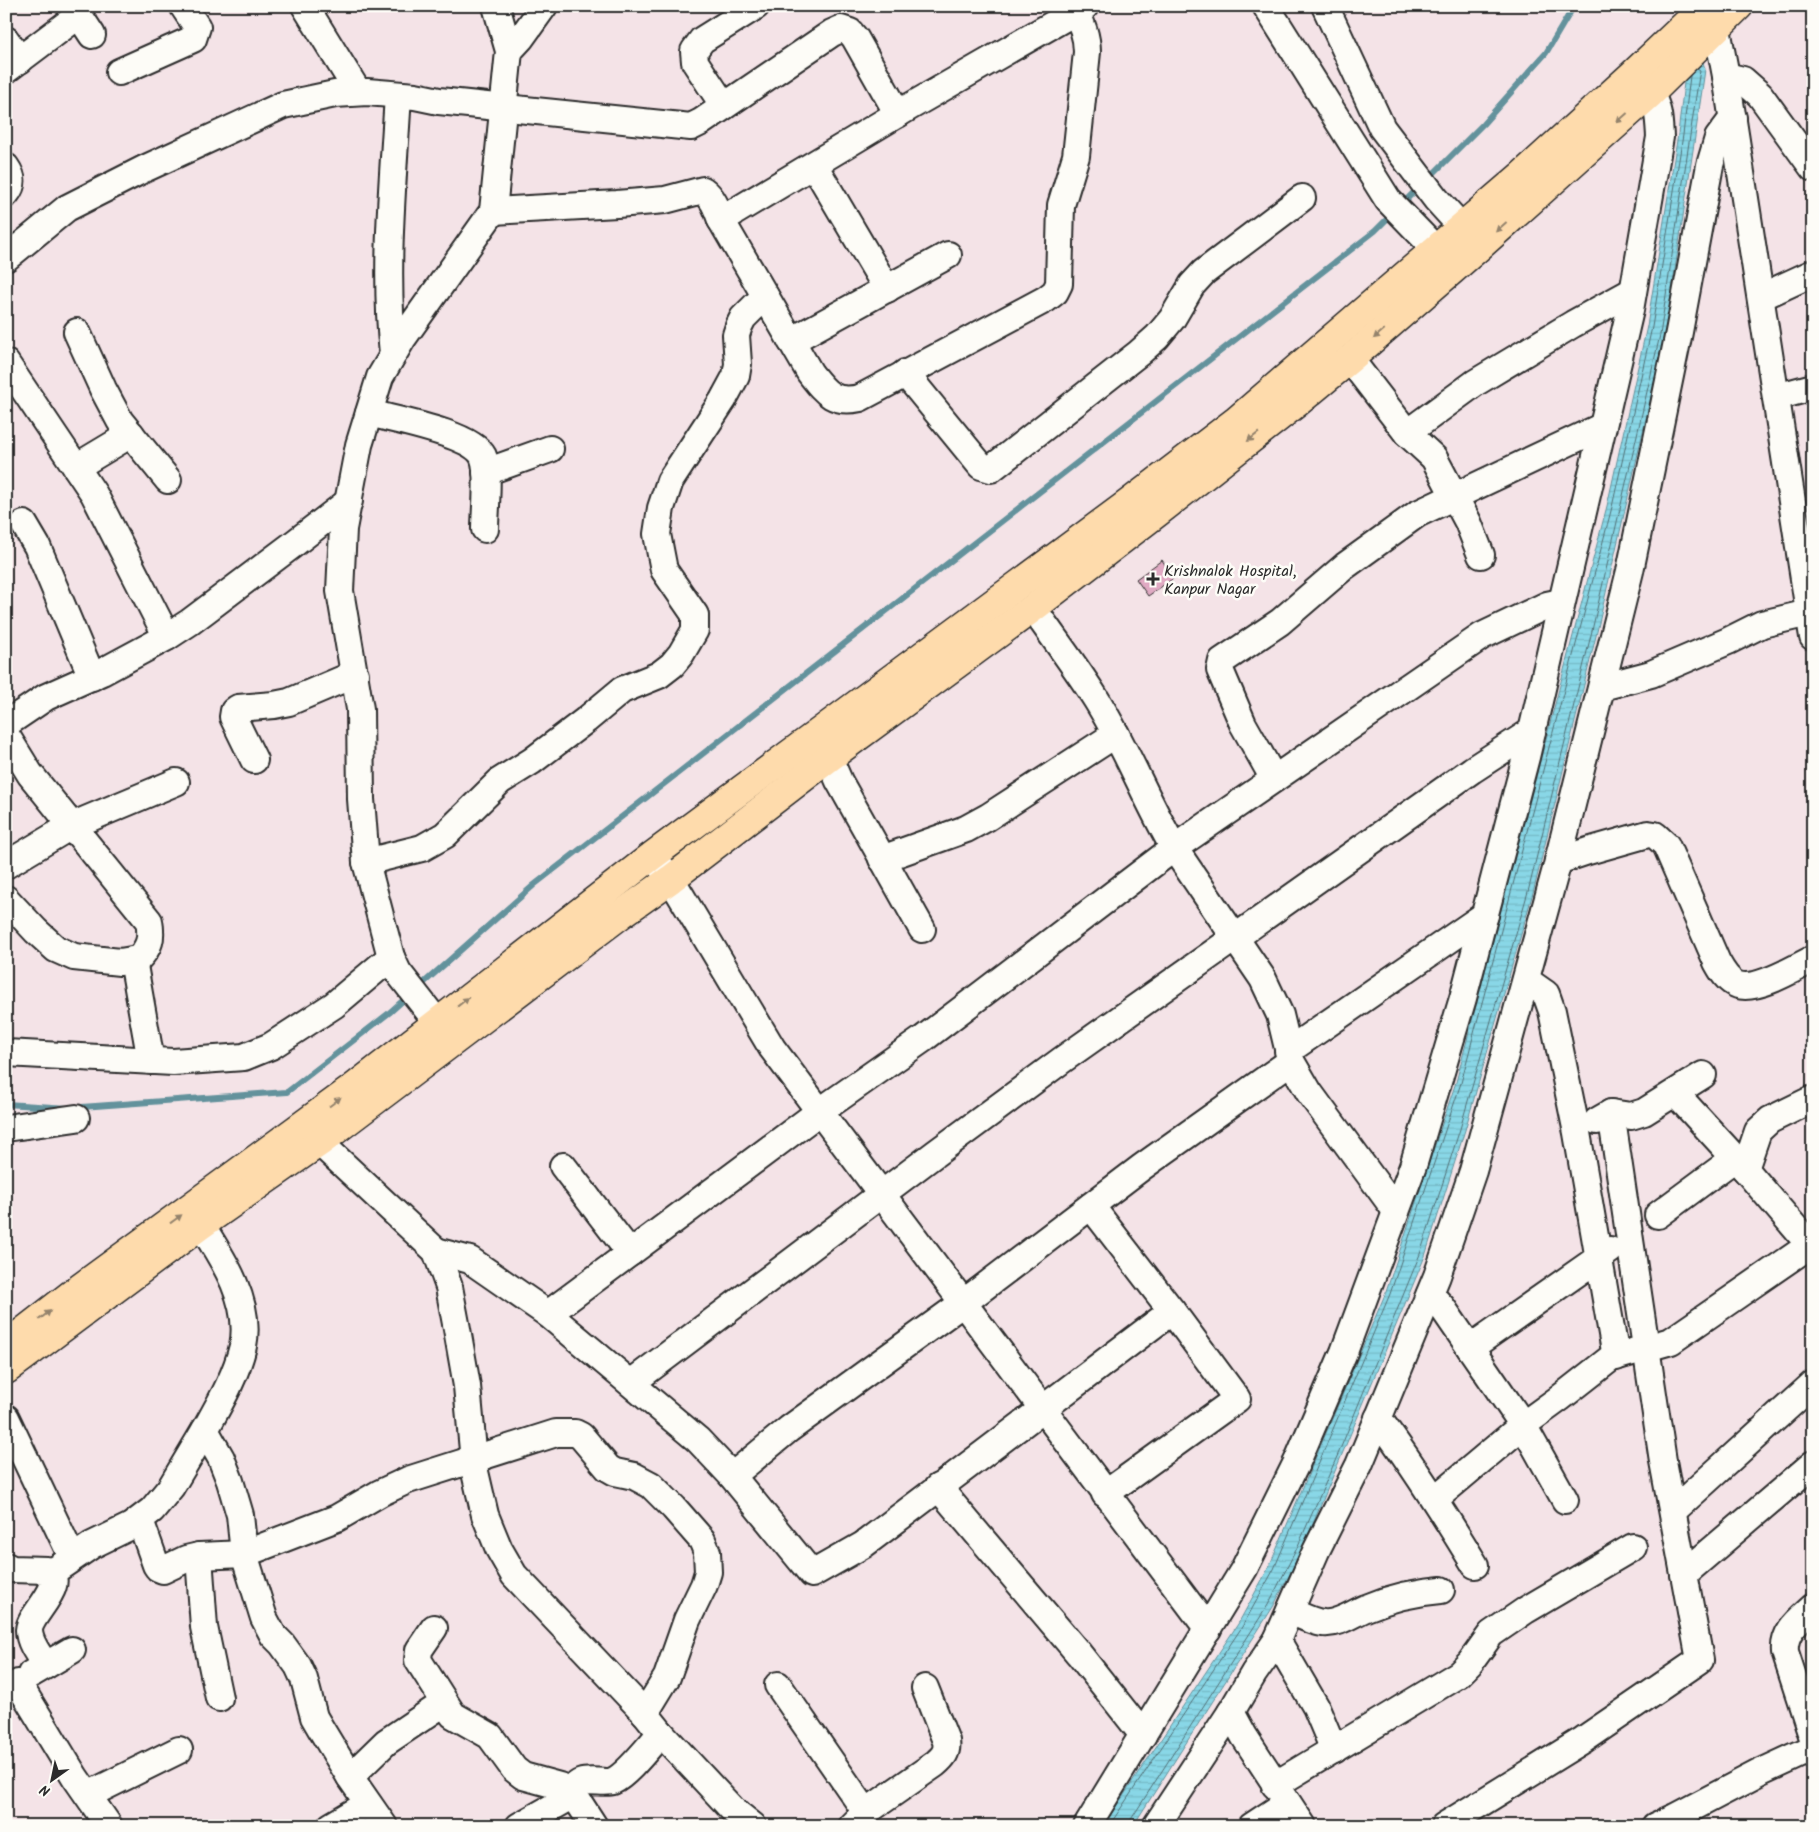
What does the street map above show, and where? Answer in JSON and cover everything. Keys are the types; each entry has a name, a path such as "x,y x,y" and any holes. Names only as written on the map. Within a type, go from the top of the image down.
{"highway":[{"path":"6,1370 201,1225 311,1134 429,1012 652,856 1122,508 1237,420 1522,175 1661,65 1687,40 1706,13 1739,6"},
{"path":"6,1345 74,1293 311,1134 671,879 829,758 1033,608 1157,513 1350,359 1480,247 1650,94 1661,65"}],"street":[{"path":"119,72 193,39 197,26 183,6"},
{"path":"305,6 358,92"},
{"path":"429,1012 394,965 366,862 361,799 360,709 340,591 343,529 359,445 380,377 403,338 493,210 509,51 496,6"},
{"path":"509,51 544,6"},
{"path":"724,106 695,62 694,51 702,40 756,6"},
{"path":"1266,6 1388,200 1455,269"},
{"path":"1325,6 1382,128 1436,199 1480,247"},
{"path":"493,210 655,201 702,190 709,194 721,220 810,373 823,390 831,396 841,400 860,398 1046,299 1055,292 1059,284 1061,205 1076,156 1087,52 1087,41 1078,8 721,220"},
{"path":"1602,687 1651,674 1728,641 1762,624 1811,625 1726,76 1706,13"},
{"path":"11,57 81,19"},
{"path":"6,258 67,208 144,169 283,105 335,94 358,92 415,96 439,101 691,127 832,33 841,29 850,32 855,38 898,114"},
{"path":"1726,76 1743,80 1760,95 1813,168"},
{"path":"1087,1826 1244,1569 1297,1462 1344,1352 1413,1166 1485,916 1532,732 1633,292 1660,137 1656,103 1650,94"},
{"path":"394,354 390,320 390,234 398,95"},
{"path":"1156,1826 1277,1640 1316,1551 1359,1464 1430,1294 1473,1171 1558,861 1630,572 1675,351 1710,165 1718,138 1733,118"},
{"path":"814,165 887,288"},
{"path":"6,167 12,178 12,186 6,194"},
{"path":"905,373 981,466 991,469 1139,353 1157,337 1172,319 1192,285 1204,272 1302,198"},
{"path":"791,341 948,255"},
{"path":"1761,297 1813,274"},
{"path":"1407,433 1475,384 1573,324 1633,292"},
{"path":"366,862 422,848 445,835 500,781 540,755 622,690 659,675 672,665 681,654 695,630 694,615 664,570 657,534 661,508 670,481 723,400 736,376 738,364 736,335 739,326 743,318 766,296"},
{"path":"77,332 120,422 168,480"},
{"path":"1350,359 1407,433 1434,458 1468,522 1481,555"},
{"path":"6,363 94,494 167,637"},
{"path":"1776,397 1813,387"},
{"path":"369,413 462,438 478,449 483,456 486,472 485,529"},
{"path":"1274,779 1240,715 1220,670 1222,661 1280,622 1345,566 1418,514 1602,426"},
{"path":"76,467 131,434"},
{"path":"486,472 550,449"},
{"path":"6,724 46,697 92,677 167,637 221,599 348,501"},
{"path":"24,524 37,546 92,677"},
{"path":"548,1314 819,1112 923,1039 1174,848 1482,636 1547,604 1561,602"},
{"path":"1033,608 1096,699 1130,759 1162,828 1174,848 1263,979 1280,1015 1290,1056 1309,1092 1396,1210"},
{"path":"254,760 233,717 234,711 243,706 260,707 289,702 354,674"},
{"path":"631,1383 1062,1060 1472,770 1532,732"},
{"path":"882,859 966,829 988,817 1116,734"},
{"path":"6,736 30,774 149,921 150,943 144,953 133,960 120,962 74,957 56,949 6,899"},
{"path":"829,758 839,781 922,930"},
{"path":"6,865 72,826 176,782"},
{"path":"1558,861 1588,850 1648,834 1655,835 1666,845 1717,962 1729,979 1737,985 1753,986 1813,959"},
{"path":"652,856 671,879 772,1048 1208,1629"},
{"path":"732,1476 789,1429 963,1304 1290,1056 1485,916"},
{"path":"133,960 151,1061"},
{"path":"6,1053 173,1062 244,1057 271,1046 394,965"},
{"path":"1444,1826 1583,1740 1700,1660 1672,1511 1629,1238 1593,1123 1546,994 1526,980"},
{"path":"1593,1123 1638,1114 1703,1075"},
{"path":"1435,1499 1523,1425 1611,1358 1672,1341 1812,1244 1675,1093"},
{"path":"1658,1215 1740,1164 1758,1131 1770,1120 1813,1099"},
{"path":"6,1128 76,1118"},
{"path":"1593,1123 1598,1258 1616,1357"},
{"path":"311,1134 436,1251 449,1287 457,1329 467,1386 475,1472 485,1515 498,1549 514,1575 733,1810 753,1826"},
{"path":"563,1166 630,1253"},
{"path":"1092,1206 1237,1400 1105,1494"},
{"path":"51,1573 72,1557 140,1520 152,1510 171,1488 205,1430 230,1382 243,1344 244,1332 240,1302 234,1284 216,1248 201,1225"},
{"path":"1470,1348 1629,1238"},
{"path":"436,1251 470,1260 548,1314 698,1440 732,1476 812,1574 863,1545 1172,1311"},
{"path":"1430,1294 1442,1307 1523,1425 1565,1500"},
{"path":"1672,1511 1813,1384"},
{"path":"6,1418 72,1557"},
{"path":"1378,1418 1402,1449 1435,1499 1475,1565"},
{"path":"205,1430 221,1458 230,1481 240,1515 244,1554 268,1626 298,1666 304,1679 314,1717 350,1778 384,1826"},
{"path":"140,1520 158,1568 163,1570 186,1559 199,1556 244,1554 338,1518 380,1492 408,1480 556,1433 575,1433 581,1436 608,1468 642,1480 658,1491 702,1540 707,1552 708,1572 687,1620 653,1723 628,1769 612,1781 583,1782 577,1785 574,1793 519,1826"},
{"path":"1684,1574 1813,1464"},
{"path":"938,1487 1079,1654 1143,1735"},
{"path":"1252,1826 1282,1794 1334,1750 1459,1674 1470,1663 1490,1634 1526,1610 1633,1547"},
{"path":"199,1556 204,1627 219,1698"},
{"path":"6,1566 12,1569 40,1568 51,1573 55,1581 54,1586 29,1629 31,1641 46,1665"},
{"path":"1290,1611 1323,1623 1331,1623 1394,1598 1441,1590"},
{"path":"1813,1607 1791,1628 1786,1637 1785,1652 1813,1738"},
{"path":"434,1628 419,1650 418,1660 453,1715 490,1736 514,1769 523,1776 574,1793 594,1826"},
{"path":"1277,1640 1316,1707 1334,1750"},
{"path":"72,1650 12,1687 109,1826"},
{"path":"778,1685 859,1819 935,1764 945,1754 947,1748 946,1741 925,1688"},
{"path":"350,1778 386,1742 444,1703"},
{"path":"1231,1712 1244,1736 1302,1826"},
{"path":"1655,1826 1813,1748"},
{"path":"88,1795 179,1750"},
{"path":"330,1826 368,1804"}],"water":[{"path":"1702,59 1705,69 1704,77 1665,336 1596,636 1534,889 1465,1130 1425,1256 1302,1550 1273,1607 1133,1826 1103,1826 1238,1624 1269,1567 1386,1292 1456,1082 1607,506 1647,326 1678,134 1685,74"}],"building":[{"path":"1162,560 1174,578 1148,596 1136,579"}],"waterway":[{"path":"1428,179 1483,124 1546,53 1574,6"},
{"path":"1401,205 1419,187"},
{"path":"418,988 534,885 1375,231 1392,214"},
{"path":"6,1104 68,1108 287,1092 389,1013 408,996"}],"place":[{"name":"Krishnalok Hospital, Kanpur Nagar","path":"1153,579"}]}
